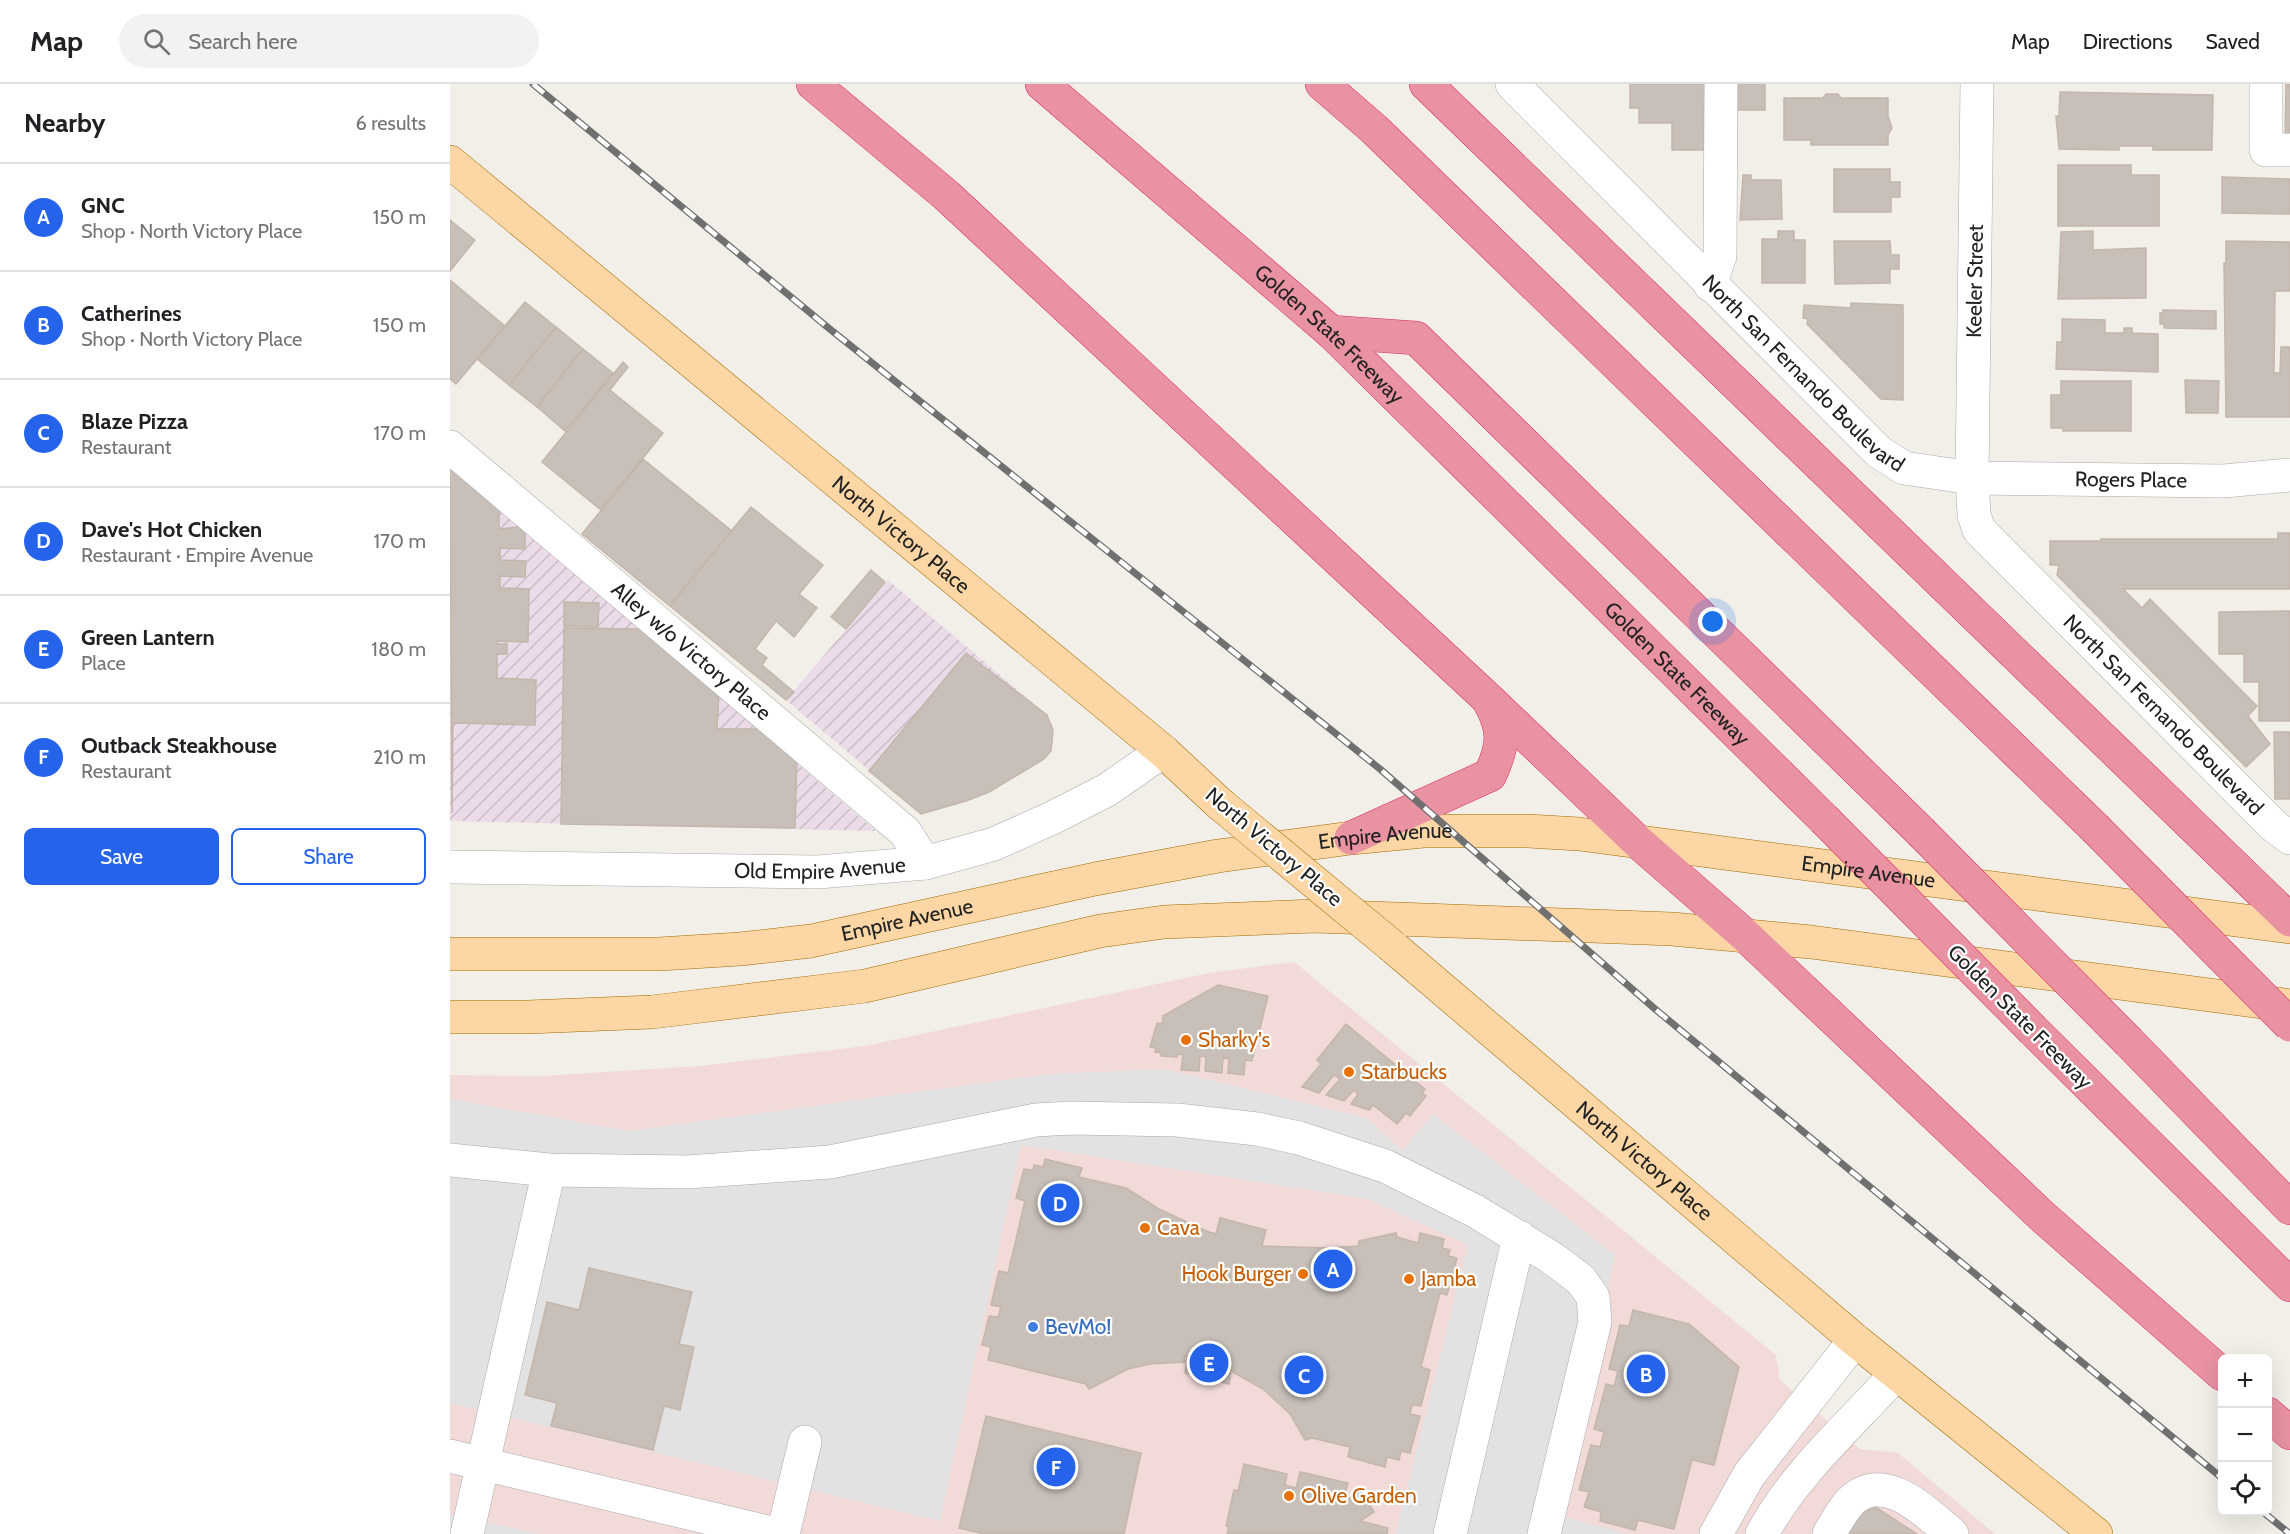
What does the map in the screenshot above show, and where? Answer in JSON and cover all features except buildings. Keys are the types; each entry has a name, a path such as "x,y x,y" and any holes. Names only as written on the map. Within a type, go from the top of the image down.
{"highway":[{"path":"813,84 946,195 1488,699 1637,842 1747,937 2043,1217 2218,1370"},
{"name":"Golden State Freeway","path":"1042,84 1331,332 1824,819 2032,1030 2290,1285"},
{"path":"1322,84 1374,129 2096,828 2290,1025"},
{"path":"1426,84 2290,920"},
{"path":"1331,332 1416,338 1921,832 2290,1208"},
{"path":"1351,838 1490,775 1501,748 1502,733 1499,718 1488,699"},
{"path":"2272,1417 2290,1433"}],"main road":[{"name":"North Victory Place","path":"450,162 1163,751 1220,804 1393,947 1855,1340 2096,1534"},
{"name":"Empire Avenue","path":"450,954 659,954 740,950 801,942 1095,879 1218,856 1423,831 1528,831 1637,842 2290,927"},
{"path":"450,1017 528,1017 652,1012 854,987 1100,931 1221,918 1315,915 1588,925 1747,937 1821,944 2290,1006"}],"street":[{"name":"North San Fernando Boulevard","path":"1512,84 1878,452 1904,468 1972,478 1974,515 1979,530 2274,826 2290,838"},
{"path":"1710,285 1720,256 1721,84"},
{"name":"Keeler Street","path":"1972,478 1977,84"},
{"path":"2266,84 2266,150 2290,150"},
{"name":"Alley w/o Victory Place","path":"450,447 905,832 925,863"},
{"name":"Rogers Place","path":"1972,478 2224,481 2290,475"},
{"name":"Old Empire Avenue","path":"450,867 818,872 925,863 994,844 1052,818 1107,790 1163,751"},
{"path":"450,1160 549,1170 643,1172 776,1167 875,1154 1036,1120 1071,1118 1177,1120 1257,1129 1339,1150 1384,1166 1429,1186 1519,1237 1581,1280 1593,1297 1595,1322 1544,1534"},
{"path":"467,1534 549,1170"},
{"path":"1450,1534 1519,1237"},
{"path":"1716,1534 1749,1475 1855,1340"},
{"path":"1762,1534 1771,1517 1802,1478 1896,1374"},
{"path":"783,1534 805,1442"},
{"path":"450,1456 776,1534"},
{"path":"1829,1534 1848,1504 1860,1494 1877,1490 1906,1497 1952,1534"}],"shaded area":[{"path":"450,467 876,831 450,821"},
{"path":"888,580 1047,715 1053,730 1053,743 1051,751 1044,759 989,792 921,814 786,700"},
{"path":"1294,962 1776,1355 1780,1380 1860,1449 1898,1453 1995,1534 450,1534 450,1075 542,1076 700,1066 865,1046 1209,973"},
{"path":"1164,1069 1367,1118 1402,1151 1433,1114 1615,1255 1561,1516 1628,1534 1396,1534 1468,1245 1368,1199 1021,1145 940,1521 450,1403 450,1099 629,1131 1050,1074","holes":["590,1268 691,1292 679,1344 694,1347 680,1409 664,1406 653,1450 551,1425 557,1403 548,1302 579,1310"]},
{"path":"450,1514 540,1534 450,1534"}],"railway":[{"path":"533,84 831,330 1380,769 1655,1009 2218,1475"},
{"path":"2268,1516 2290,1534"}],"place":[{"name":"Sharky's","path":"1186,1040"},
{"name":"Starbucks","path":"1349,1072"},
{"name":"Dave's Hot Chicken","path":"1060,1203"},
{"name":"Cava","path":"1145,1228"},
{"name":"GNC","path":"1333,1269"},
{"name":"Hook Burger","path":"1303,1274"},
{"name":"Jamba","path":"1409,1279"},
{"name":"BevMo!","path":"1033,1327"},
{"name":"Green Lantern","path":"1209,1363"},
{"name":"Catherines","path":"1646,1374"},
{"name":"Blaze Pizza","path":"1304,1375"},
{"name":"Outback Steakhouse","path":"1056,1467"},
{"name":"Olive Garden","path":"1289,1496"}]}
